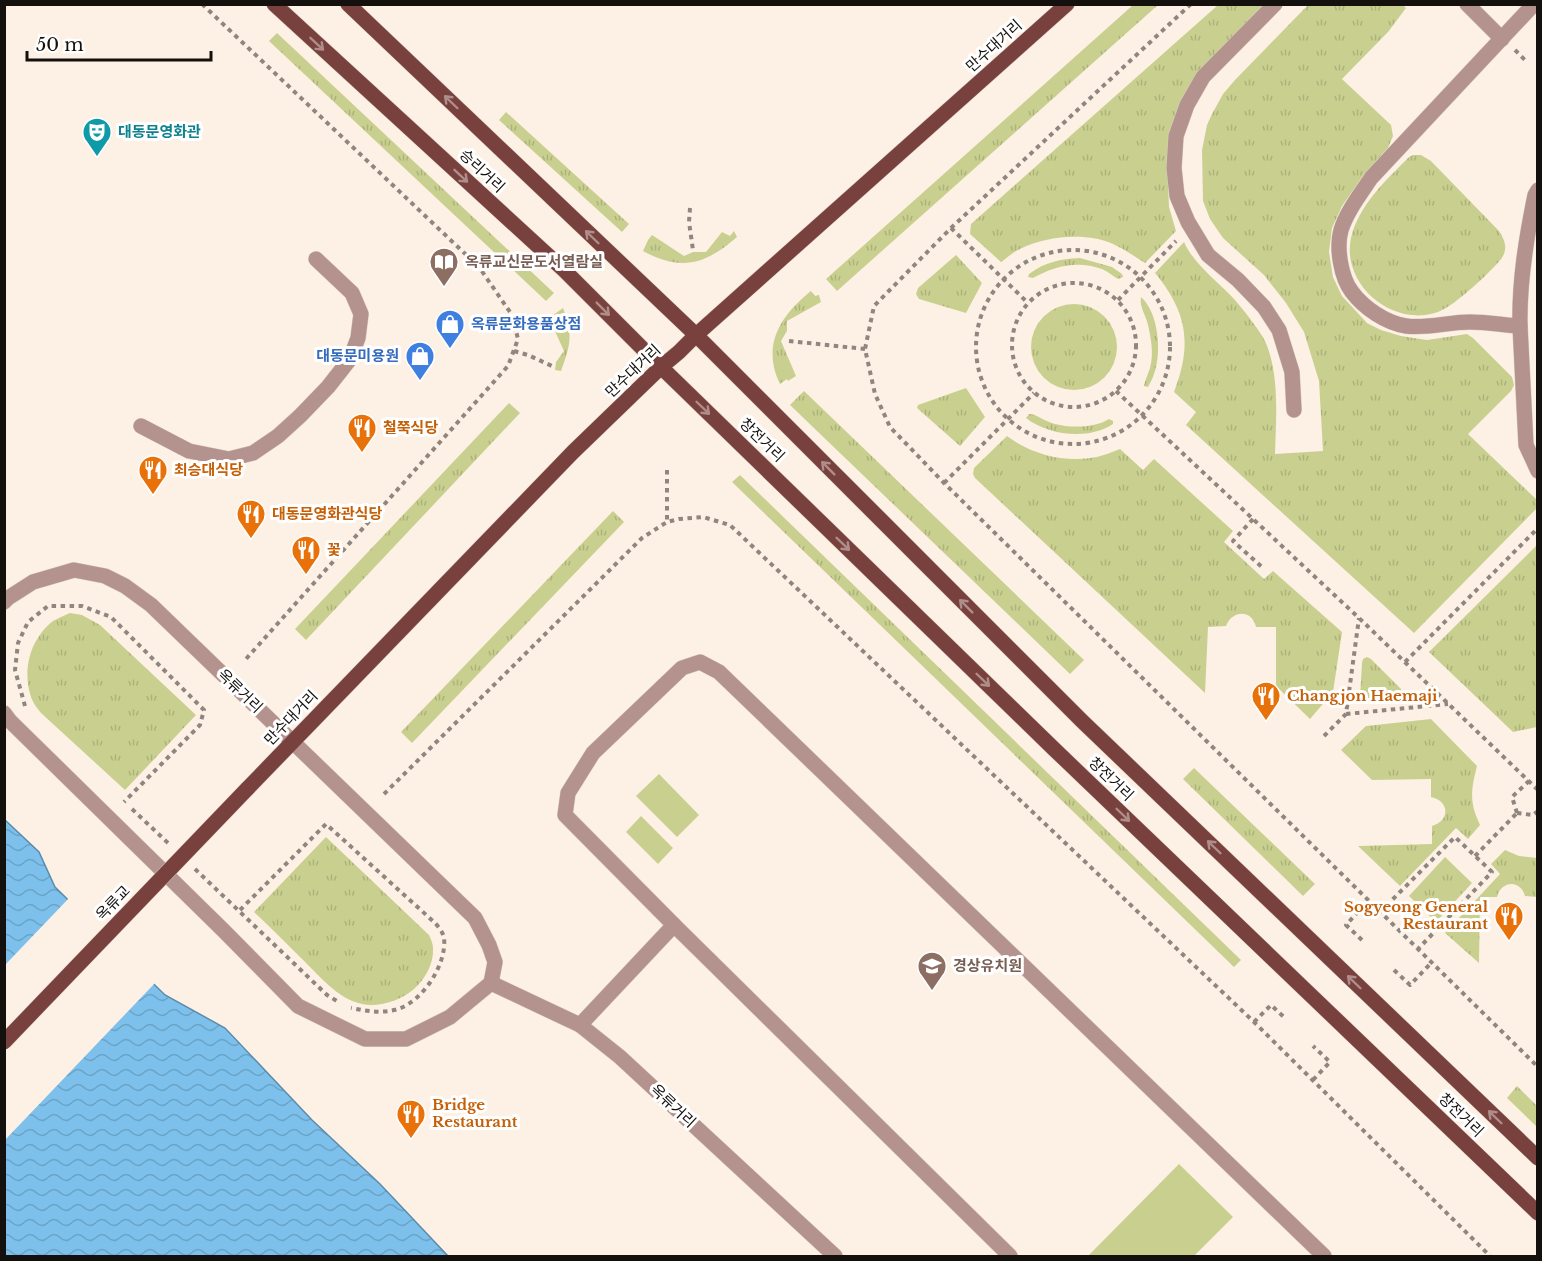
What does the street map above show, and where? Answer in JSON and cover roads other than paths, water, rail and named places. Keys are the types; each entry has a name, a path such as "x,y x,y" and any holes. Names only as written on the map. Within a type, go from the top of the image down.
{"main road":[{"name":"승리거리","path":"274,4 564,270 661,367"},
{"name":"승리거리","path":"348,4 696,335"},
{"name":"만수대거리","path":"247,789 573,452 661,367 1067,4"},
{"name":"창전거리","path":"696,335 1082,721 1538,1158"},
{"name":"창전거리","path":"661,367 1538,1214"},
{"name":"옥류교","path":"4,1042 247,789"}],"street":[{"path":"1275,4 1203,77 1187,105 1176,136 1174,168 1177,196 1191,227 1208,255 1238,280 1264,307 1279,330 1292,372 1294,410"},
{"path":"1467,4 1502,39"},
{"path":"1520,326 1469,322 1426,327 1405,326 1386,320 1351,291 1338,252 1341,231 1350,210 1371,178 1534,4"},
{"path":"1538,189 1525,244 1520,300 1526,445 1538,471"},
{"path":"141,426 189,451 229,459 253,453 278,436 300,416 328,387 350,359 358,338 361,314 352,292 316,259"},
{"name":"옥류거리","path":"4,602 33,582 74,570 105,576 125,586 151,605 475,918 495,962 491,983 580,1025 620,1057 835,1257"},
{"path":"1010,1257 565,815 568,793 593,753 682,668 700,663 719,672 1324,1257"},
{"path":"4,713 298,1006 365,1039 406,1039 450,1017 491,983"},
{"path":"580,1025 674,925"}],"water":[{"path":"4,819 39,852 55,887 165,995 225,1028 312,1120 380,1184 448,1256 5,1256"}],"place":[{"name":"대동문영화관","path":"97,158"},
{"name":"옥류교신문도서열람실","path":"444,288"},
{"name":"옥류문화용품상점","path":"450,350"},
{"name":"대동문미용원","path":"420,382"},
{"name":"철쭉식당","path":"362,454"},
{"name":"최승대식당","path":"153,496"},
{"name":"대동문영화관식당","path":"251,540"},
{"name":"꽃","path":"306,576"},
{"name":"Changjon Haemaji","path":"1266,722"},
{"name":"Sogyeong General Restaurant","path":"1509,942"},
{"name":"경상유치원","path":"932,992"},
{"name":"Bridge Restaurant","path":"411,1140"}]}
